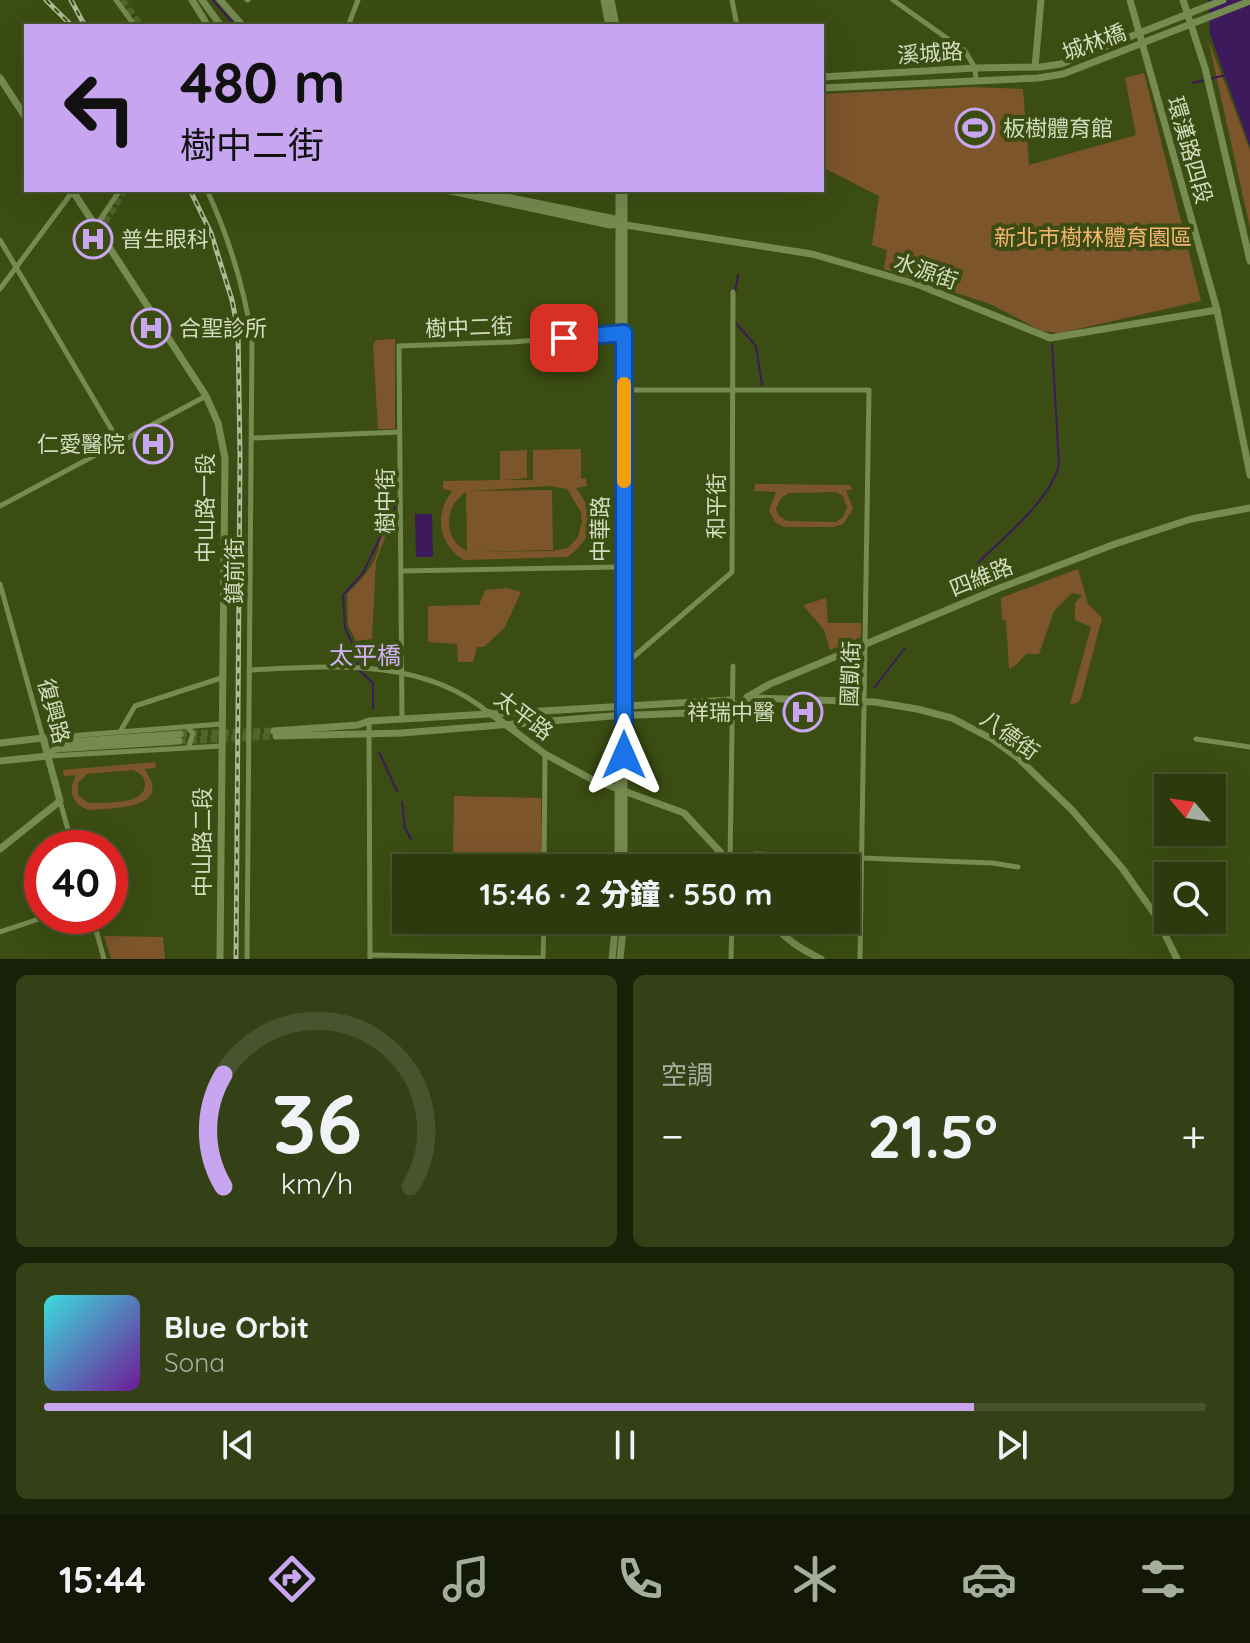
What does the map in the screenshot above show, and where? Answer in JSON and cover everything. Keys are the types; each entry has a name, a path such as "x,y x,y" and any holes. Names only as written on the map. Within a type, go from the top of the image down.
{"street":[{"path":"116,0 134,24"},
{"path":"192,0 210,24"},
{"path":"202,0 211,24"},
{"path":"220,0 241,24"},
{"path":"349,24 358,0"},
{"path":"604,0 609,24"},
{"path":"611,0 616,24"},
{"path":"732,0 737,24"},
{"path":"893,0 965,51 975,68 976,80"},
{"path":"1038,67 1041,0"},
{"name":"環漢路四段","path":"1130,0 1217,310 1250,475"},
{"path":"1183,0 1205,68 1250,261"},
{"name":"城林橋","path":"1038,67 1077,58 1223,0"},
{"name":"城林橋","path":"1038,78 1077,69 1250,1"},
{"name":"溪城路","path":"824,77 1038,67"},
{"path":"0,78 24,115"},
{"name":"溪城路","path":"824,88 1038,78"},
{"path":"0,289 72,192"},
{"name":"中山路一段","path":"74,192 206,396 221,431 225,458 221,724"},
{"path":"96,226 119,192"},
{"name":"鎮前街","path":"208,192 221,220 246,298 252,339 247,959"},
{"path":"455,192 610,225 621,224"},
{"path":"482,192 615,219 621,224"},
{"name":"中華路","path":"619,854 622,665 618,446 622,192"},
{"name":"水源街","path":"621,224 812,254 919,285 1050,338 1217,310"},
{"path":"0,240 119,442"},
{"name":"和平街","path":"622,665 732,572 733,292"},
{"name":"樹中二街","path":"400,432 399,346 513,342 621,333"},
{"path":"621,390 733,390"},
{"name":"國凱街","path":"733,390 869,390 860,959"},
{"path":"0,506 206,396"},
{"path":"251,438 400,432"},
{"name":"樹中街","path":"400,432 402,719"},
{"name":"四維路","path":"734,704 770,684 997,589 1155,530 1191,519 1250,508"},
{"path":"401,571 621,567"},
{"name":"復興路","path":"0,584 68,830"},
{"name":"太平路","path":"249,670 356,666 454,688 545,754 591,779 684,813 721,854"},
{"path":"732,854 733,666"},
{"path":"120,731 135,706 221,678"},
{"name":"八德街","path":"734,704 729,700 369,721 358,729 368,734 713,712 756,698 864,702 917,709 952,718 992,739 1018,758 1072,810 1122,868 1156,916 1177,959"},
{"path":"369,721 370,957 543,958 544,934"},
{"path":"0,743 221,724"},
{"name":"中山路二段","path":"220,959 221,724"},
{"path":"186,725 193,733 189,746"},
{"path":"275,734 358,729"},
{"path":"43,738 55,746 179,737"},
{"path":"1196,739 1250,747"},
{"path":"48,756 55,746"},
{"path":"0,761 221,746"},
{"path":"544,854 545,754"},
{"name":"中華路","path":"621,790 623,854"},
{"path":"0,849 60,801"},
{"path":"862,858 992,863 1018,867"},
{"path":"0,932 24,924"},
{"path":"97,934 104,959"},
{"path":"612,959 615,934"},
{"path":"620,959 623,934"},
{"path":"731,959 732,934"},
{"path":"781,934 794,945 821,959"}],"green space":[{"path":"1208,39 1250,150 1250,228"},
{"name":"新北市樹林體育園區","path":"1144,73 1201,301 1060,333 1042,331 990,304 884,269 887,250 872,245 879,196 824,168 824,94 972,87 1023,89 1029,165 1136,135 1125,78"},
{"path":"395,339 395,429 378,429 373,345 376,340"},
{"path":"581,449 581,478 586,479 587,486 576,488 590,517 584,541 567,557 464,560 444,537 441,519 452,491 443,489 443,481 500,480 500,451 527,450 527,478 505,480 533,480 533,450","holes":["549,486 567,489 581,512 578,537 568,548 552,551 471,552 553,550 552,490 468,491","466,492 467,551 453,539 449,522 453,505"]},
{"path":"755,484 851,485 852,490 846,490 853,509 843,524 834,527 784,527 775,522 769,510 776,492 754,491","holes":["837,492 843,496 847,507 843,517 836,522 787,521 779,516 776,509 781,498 789,493"]},
{"path":"394,508 395,521 387,531 376,562 372,639 356,641 348,625 347,594 375,560 384,514 386,509"},
{"path":"1078,569 1088,604 1102,618 1081,698 1077,703 1070,704 1091,627 1075,620 1075,603 1082,595 1072,593 1054,611 1039,654 1026,654 1009,669 1001,598"},
{"path":"507,588 521,592 505,627 484,647 477,647 473,662 458,662 457,644 428,642 428,606 479,605 485,590"},
{"path":"826,598 828,623 861,623 861,637 830,650 824,630 803,605"},
{"path":"155,762 156,768 144,769 152,782 152,792 146,799 124,807 88,810 78,804 73,796 72,786 76,775 64,776 63,770","holes":["133,770 143,777 145,784 139,796 113,802 88,803 78,795 78,783 87,774"]},
{"path":"454,796 541,798 542,854 453,854"},
{"path":"104,936 163,937 165,959 111,959"}],"shaded area":[{"path":"1208,0 1250,0 1250,147 1210,34"},
{"path":"415,514 432,514 433,557 416,557"}],"waterway":[{"path":"213,0 234,24"},
{"path":"1192,83 1226,75"},
{"path":"735,293 738,275"},
{"path":"736,323 756,346 762,385"},
{"path":"971,570 1035,507 1054,479 1059,464 1052,344"},
{"path":"373,709 373,683 359,670 355,649 345,628 343,595 363,573 399,499"},
{"path":"874,688 905,648"},
{"path":"379,752 397,791"},
{"path":"402,802 405,828 411,839"}],"tunnel":[{"path":"122,0 140,24"},
{"path":"99,231 124,192"},
{"path":"180,734 274,731"},
{"path":"179,741 276,736"}],"railway":[{"path":"46,0 70,24"},
{"path":"71,0 84,24"},
{"path":"191,192 211,233 232,300 238,331 240,457 236,959"}],"slow traffic":[{"path":"624,384 624,481"}],"place":[{"name":"板樹體育館","path":"975,128"},
{"name":"普生眼科","path":"93,239"},
{"name":"合聖診所","path":"151,328"},
{"name":"仁愛醫院","path":"153,444"},
{"name":"祥瑞中醫","path":"803,712"}],"district":[{"name":"太平橋","path":"365,655"}],"route":[{"path":"564,338 624,333 624,755"}]}
